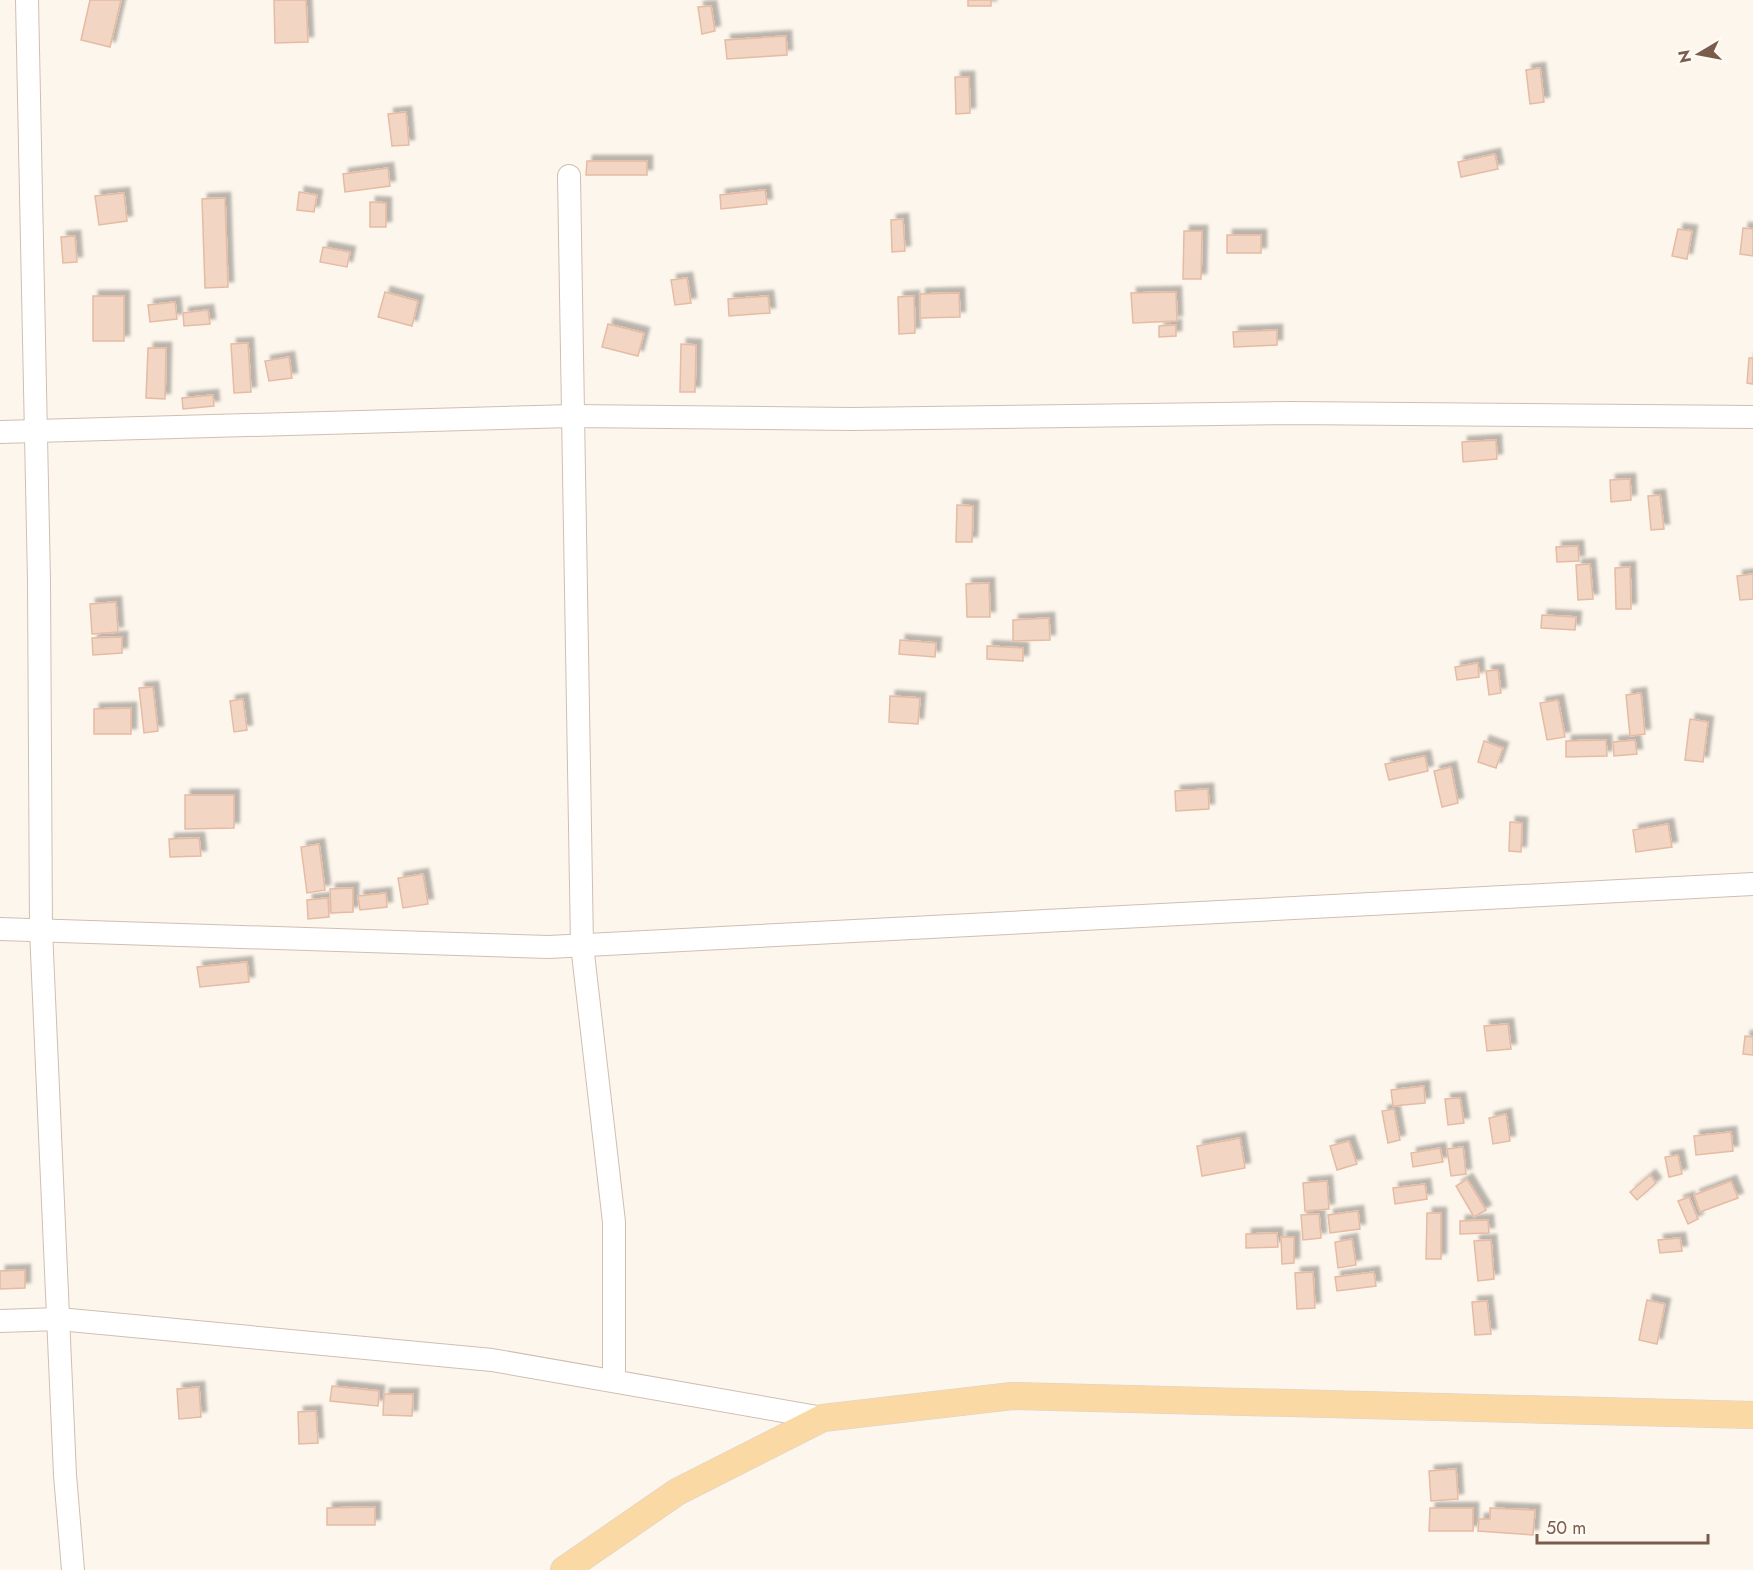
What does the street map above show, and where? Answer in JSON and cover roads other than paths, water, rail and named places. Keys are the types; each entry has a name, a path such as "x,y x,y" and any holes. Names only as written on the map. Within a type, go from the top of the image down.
{"main road":[{"path":"564,1570 677,1492 823,1418 1012,1396 1753,1415"}],"street":[{"path":"27,0 36,432 41,930 65,1475 74,1570"},
{"path":"568,176 582,945 614,1222 614,1381"},
{"path":"0,432 573,416 852,419 1290,413 1753,417"},
{"path":"0,929 537,946 582,945 1753,884"},
{"path":"0,1321 58,1319 492,1360 823,1418"}]}
